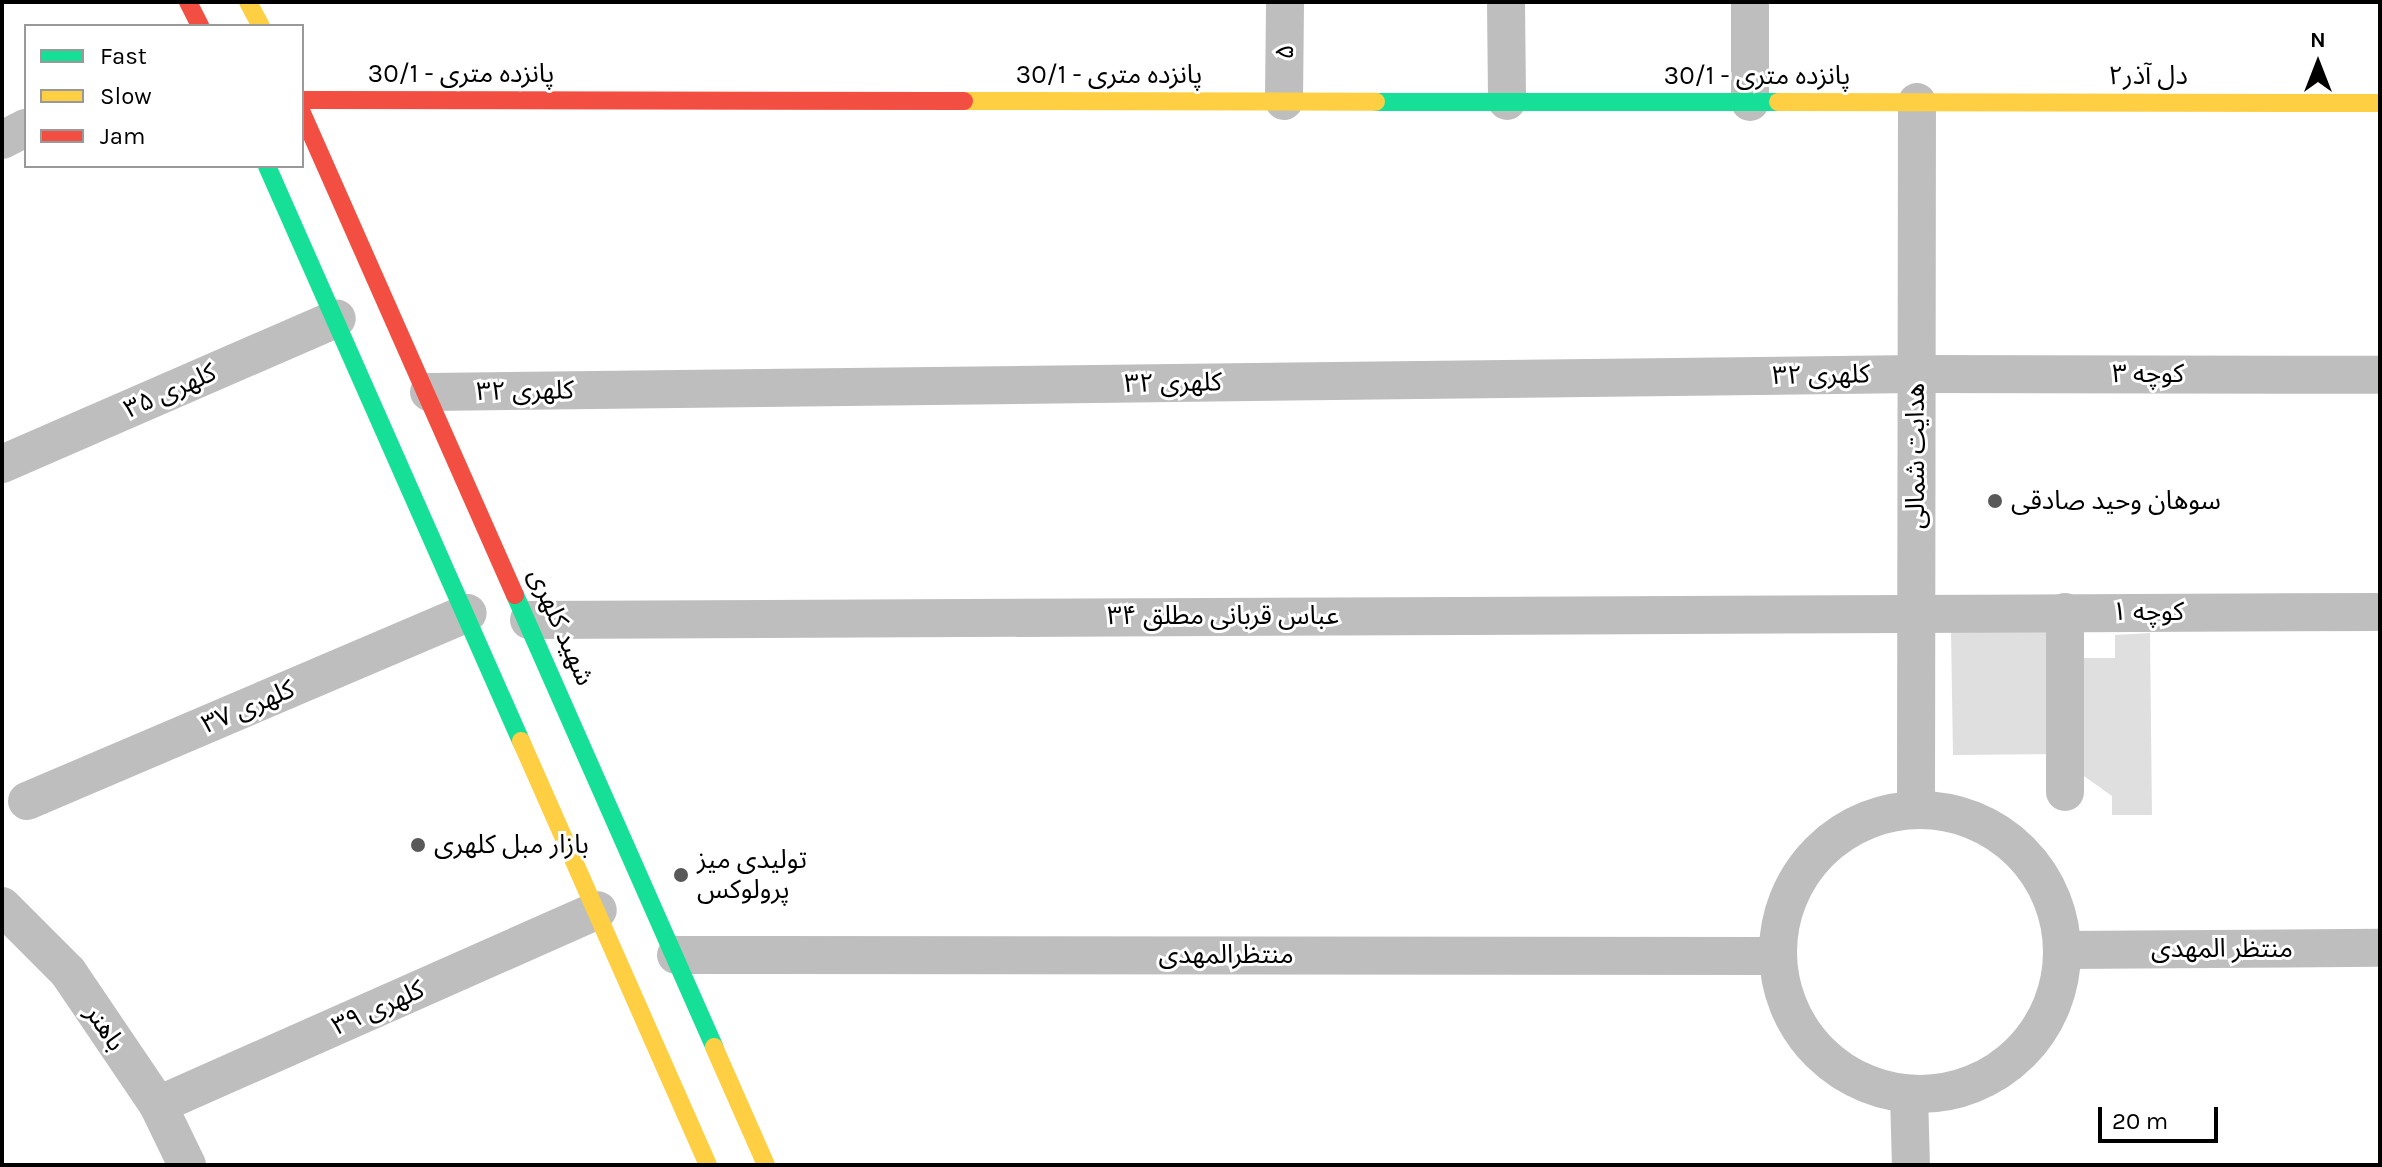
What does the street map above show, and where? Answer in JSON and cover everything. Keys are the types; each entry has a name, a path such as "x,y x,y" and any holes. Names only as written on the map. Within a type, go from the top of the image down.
{"main road":[{"path":"188,2 199,24"},
{"path":"248,2 260,24"},
{"name":"30/1 - پانزده متری","path":"304,100 1917,102"},
{"name":"دل آذر۲","path":"1917,102 2380,103"},
{"name":"شهید کلهری","path":"304,117 429,392 766,1165"},
{"path":"268,168 468,613 708,1165"}],"street":[{"name":"۵","path":"1284,101 1285,2"},
{"path":"1506,2 1507,101"},
{"path":"1750,2 1750,102"},
{"name":"هدایت شمالی","path":"1916,809 1917,102"},
{"path":"2,140 24,129"},
{"name":"کلهری ۳۵","path":"2,464 337,318"},
{"name":"کوچه ۳","path":"1917,374 2380,375"},
{"name":"کلهری ۳۲","path":"429,392 1917,374"},
{"name":"کوچه ۱","path":"1916,611 2380,612"},
{"name":"عباس قربانی مطلق ۳۴","path":"529,620 1916,611"},
{"path":"2065,612 2065,792"},
{"name":"کلهری ۳۷","path":"27,801 468,613"},
{"path":"1916,809 1959,815 2001,834 2023,855 2056,905 2064,950 2057,997 2034,1040 1999,1072 1955,1091 1909,1095 1866,1085 1821,1054 1802,1034 1783,997 1776,956 1782,912 1801,872 1832,840 1871,818 1916,809"},
{"name":"باهنر","path":"2,906 68,972 158,1105 187,1165"},
{"name":"کلهری ۳۹","path":"158,1105 598,910"},
{"name":"منتظر المهدی","path":"2064,950 2380,948"},
{"name":"منتظرالمهدی","path":"676,955 1776,956"},
{"path":"1909,1095 1911,1165"}],"building":[{"path":"2044,626 2052,635 2053,754 1953,755 1951,631"},
{"path":"2150,633 2152,815 2112,815 2112,796 2081,774 2079,658 2115,658 2115,635"}],"traffic: fast":[{"path":"1376,102 1778,102"},
{"path":"268,168 521,741"},
{"path":"515,595 714,1047"}],"traffic: slow":[{"path":"248,2 260,24"},
{"path":"964,101 1376,102"},
{"path":"1778,102 2380,103"},
{"path":"521,741 708,1165"},
{"path":"714,1047 766,1165"}],"traffic: jam":[{"path":"188,2 199,24"},
{"path":"304,100 964,101"},
{"path":"304,118 515,595"}],"place":[{"name":"سوهان وحید صادقی","path":"1995,501"},
{"name":"بازار مبل کلهری","path":"418,845"},
{"name":"تولیدی میز پرولوکس","path":"681,875"}]}
